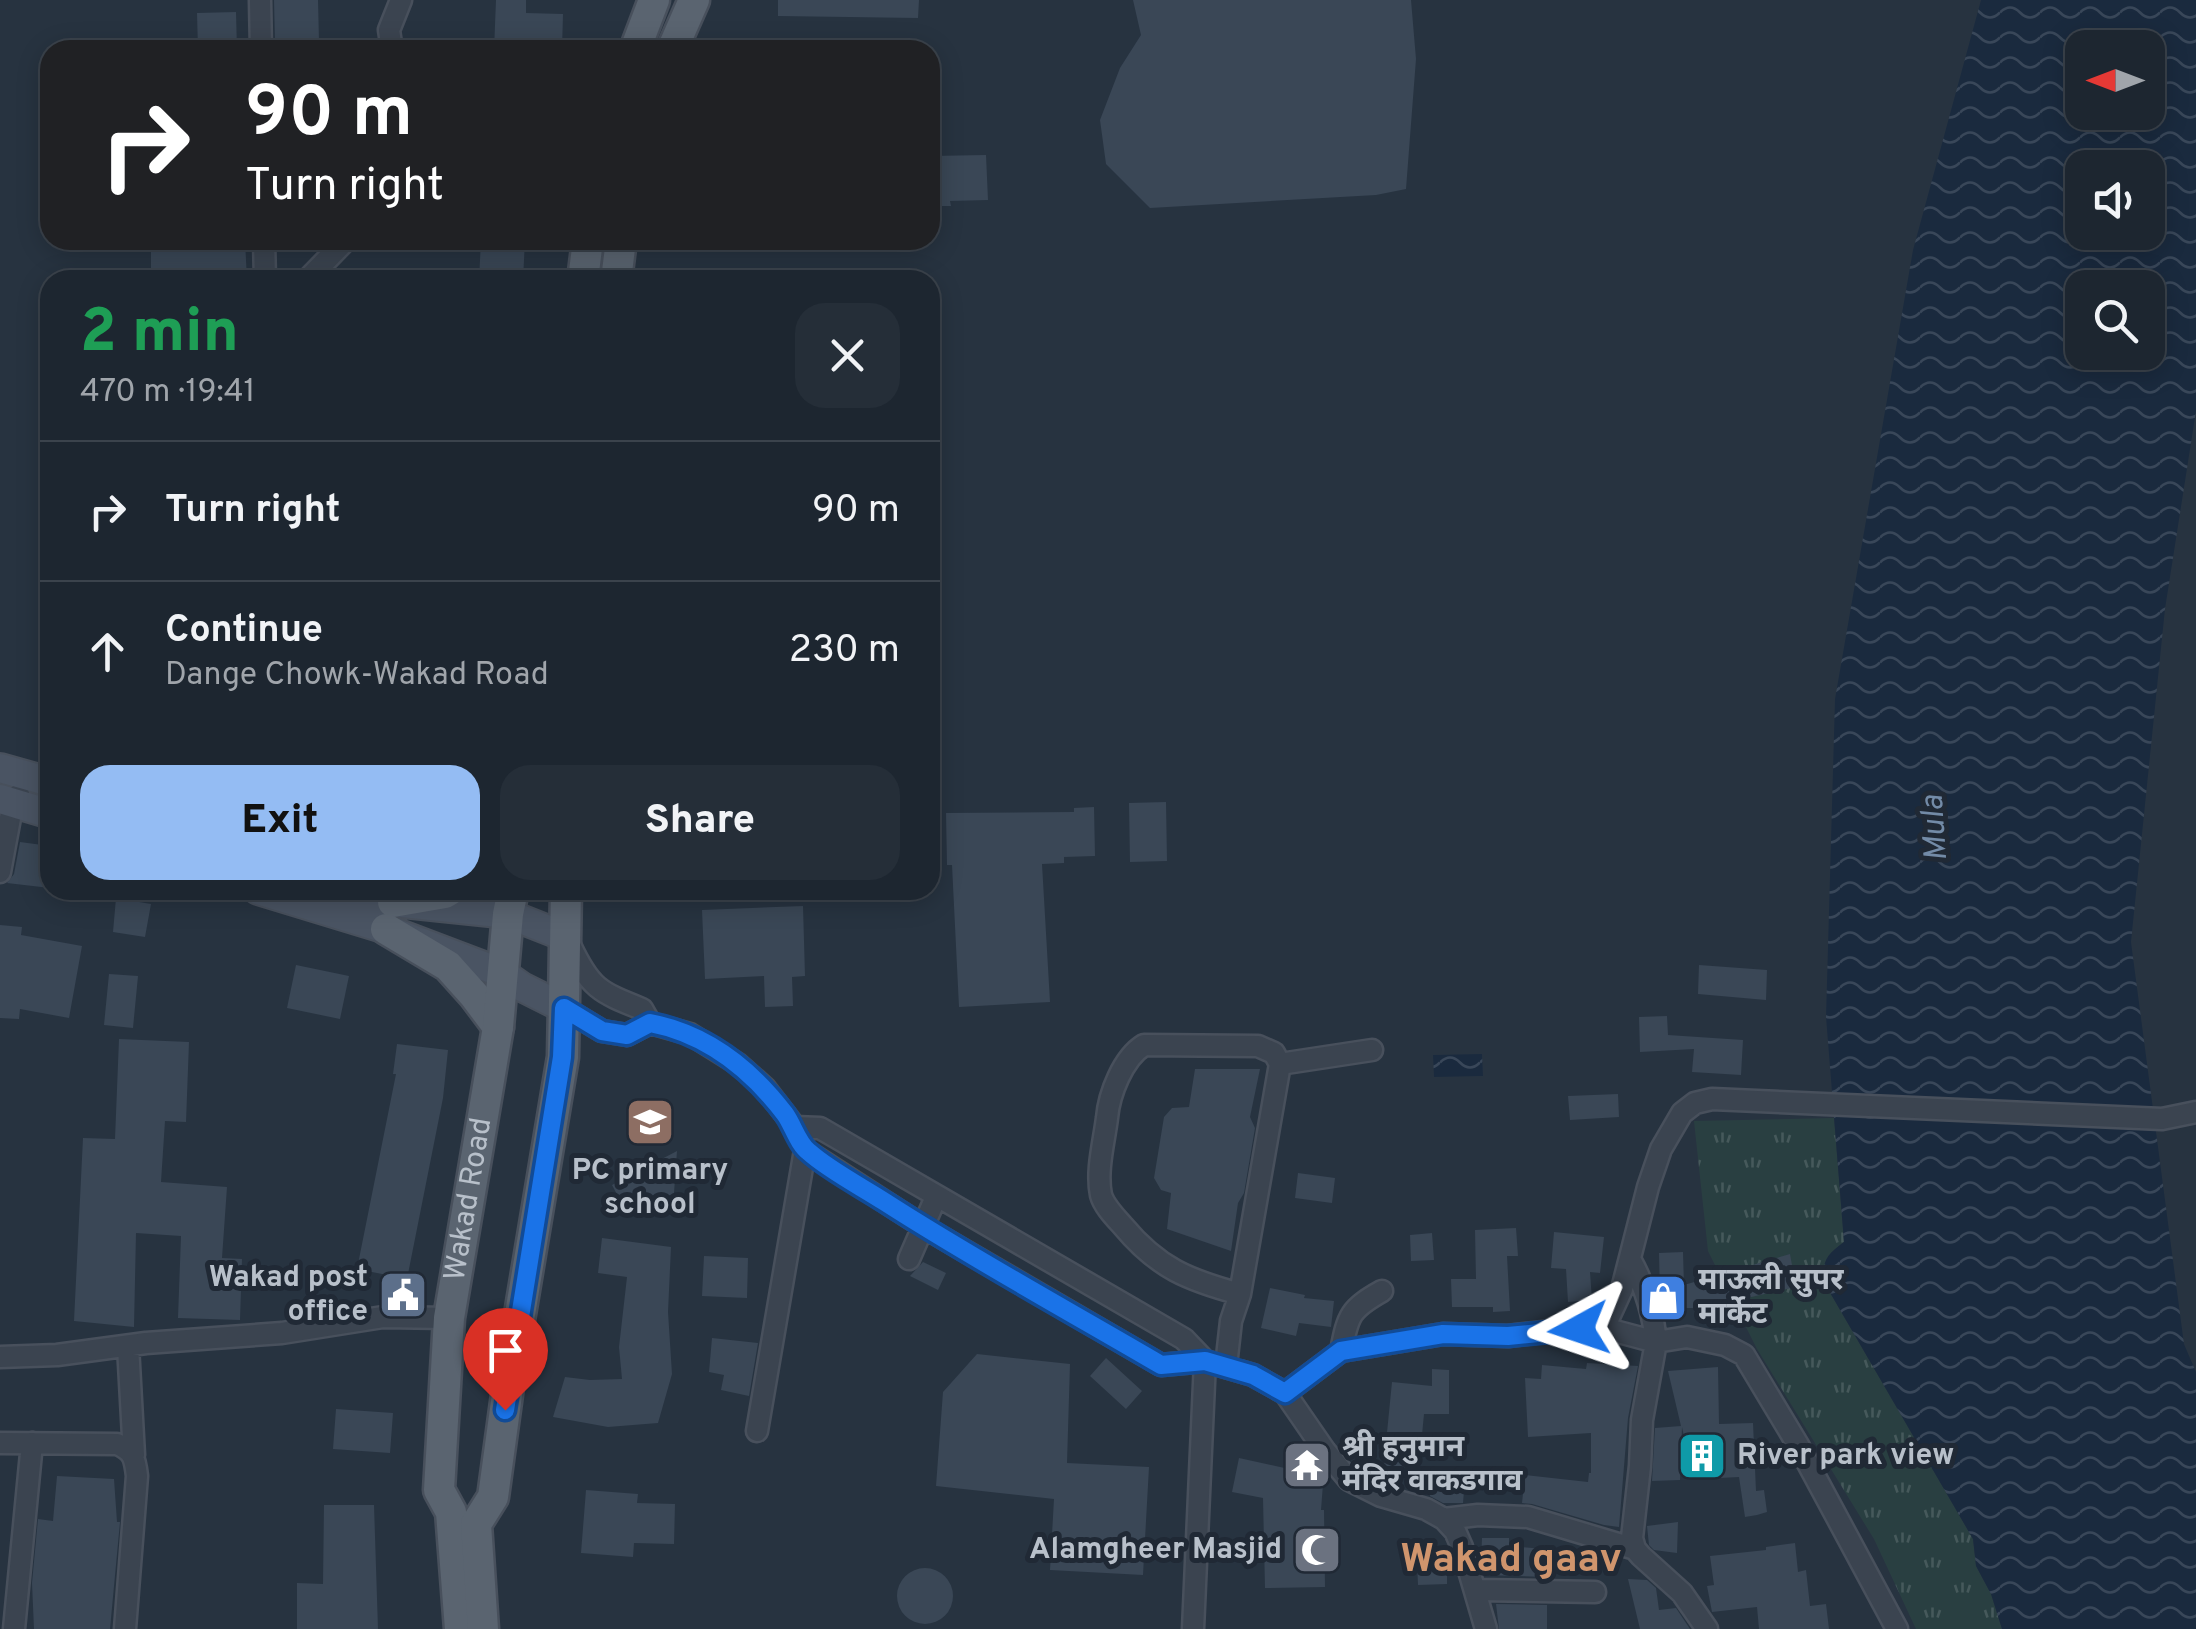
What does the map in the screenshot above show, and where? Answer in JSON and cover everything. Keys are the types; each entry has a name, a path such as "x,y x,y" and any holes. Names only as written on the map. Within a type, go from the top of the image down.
{"main road":[{"path":"638,40 654,0"},
{"path":"676,40 694,0"},
{"path":"0,768 40,779"},
{"path":"6,800 40,811"},
{"path":"310,900 389,915 511,902 566,937"},
{"path":"363,900 564,1008"},
{"path":"389,915 426,900"},
{"path":"483,1629 476,1524 493,1497 562,1057 566,900"},
{"name":"Wakad Road","path":"460,1629 451,1512 439,1490 449,1318 498,1028 511,902"},
{"path":"389,915 448,966 498,1028"}],"street":[{"path":"260,0 261,40"},
{"path":"390,40 389,30 401,0"},
{"path":"316,270 336,250"},
{"path":"0,872 6,800 40,780"},
{"path":"566,937 582,971 604,994 642,1009 650,1023"},
{"path":"564,1008 602,1031 627,1035 650,1023 690,1034 738,1064 765,1088 794,1127 805,1150 924,1227 1161,1365 1215,1364 1253,1375 1285,1393 1349,1480 1381,1496 1426,1509 1444,1519 1456,1532 1486,1629"},
{"path":"1192,1629 1215,1364 1240,1294 1280,1064 1274,1053 1258,1046 1144,1045 1134,1051 1108,1102 1100,1181 1102,1200 1156,1261 1200,1283 1240,1294"},
{"path":"1280,1064 1372,1050"},
{"path":"1596,1326 1609,1316 1622,1289 1661,1149 1682,1113 1695,1103 1712,1099 2162,1119 2196,1112"},
{"path":"794,1127 820,1128 1184,1340 1215,1364"},
{"path":"756,1431 805,1150"},
{"path":"909,1258 936,1197"},
{"path":"1630,1259 1644,1284 1656,1342 1642,1420 1632,1538 1635,1549"},
{"path":"1341,1351 1346,1322 1358,1304 1382,1291"},
{"path":"0,1357 282,1334 382,1317 449,1318"},
{"path":"1285,1393 1341,1351 1443,1334 1508,1336 1596,1326 1656,1342 1687,1337 1725,1345 1744,1355 1798,1445 1897,1629"},
{"path":"125,1629 137,1476 128,1346"},
{"path":"0,1443 117,1444 134,1456"},
{"path":"14,1629 10,1580 32,1443"},
{"path":"1444,1519 1478,1515 1528,1517 1635,1549 1682,1593 1707,1629"},
{"path":"1477,1590 1595,1592"}],"green space":[{"path":"1834,1118 1844,1242 1827,1260 1825,1284 1973,1539 1976,1566 1991,1594 2002,1629 1916,1629 1874,1539 1757,1349 1708,1251 1694,1121"}],"water":[{"name":"Mula","path":"1981,0 2196,0 2196,411 2165,609 2131,942 2184,1344 2196,1372 2196,1629 2002,1629 1991,1594 1976,1566 1973,1539 1825,1284 1826,1260 1844,1242 1826,1017 1835,699 1913,250"},
{"path":"1482,1054 1483,1076 1434,1077 1433,1055"}],"building":[{"path":"274,0 318,0 319,40 275,40"},
{"path":"496,0 526,0 526,13 563,14 562,40 494,40"},
{"path":"778,0 919,0 918,18 778,16"},
{"path":"1133,0 1411,0 1416,59 1406,189 1376,195 1150,208 1106,164 1100,120 1120,68 1141,35"},
{"path":"236,12 237,40 198,40 197,13"},
{"path":"986,155 988,200 950,201 951,206 940,206 940,156"},
{"path":"151,250 246,250 246,270 151,270"},
{"path":"480,250 524,250 524,270 480,270"},
{"path":"1166,802 1167,861 1130,862 1129,803"},
{"path":"1094,807 1095,856 1064,857 1064,863 1042,864 1050,1002 959,1007 946,813 1074,812 1074,808"},
{"path":"20,842 40,845 40,887 7,883 14,874"},
{"path":"116,900 151,904 145,937 113,932"},
{"path":"803,906 805,976 792,977 793,1006 765,1007 764,976 705,979 702,910"},
{"path":"0,925 22,927 21,935 82,946 69,1018 20,1009 19,1019 0,1018"},
{"path":"296,965 349,976 340,1019 287,1008"},
{"path":"1699,965 1767,970 1766,1000 1698,994"},
{"path":"109,974 138,976 133,1028 104,1025"},
{"path":"1667,1016 1668,1035 1743,1040 1741,1075 1692,1072 1694,1049 1640,1052 1639,1017"},
{"path":"119,1039 189,1042 186,1122 165,1121 161,1182 227,1187 222,1258 242,1259 240,1320 178,1318 181,1236 136,1233 134,1327 74,1321 83,1138 115,1139"},
{"path":"397,1044 448,1050 443,1098 407,1279 357,1269 396,1074"},
{"path":"1195,1069 1260,1069 1250,1117 1255,1128 1231,1251 1167,1229 1171,1193 1161,1190 1154,1178 1164,1117 1172,1108 1189,1107"},
{"path":"1618,1094 1619,1117 1570,1120 1568,1096"},
{"path":"677,1151 674,1193 629,1217 612,1185"},
{"path":"1298,1173 1335,1178 1332,1203 1295,1198"},
{"path":"1516,1228 1518,1256 1507,1256 1510,1311 1452,1307 1451,1279 1476,1279 1475,1230"},
{"path":"1554,1232 1604,1237 1600,1273 1590,1272 1592,1300 1568,1302 1566,1269 1551,1268"},
{"path":"1432,1233 1434,1260 1411,1261 1410,1235"},
{"path":"602,1238 671,1247 668,1312 672,1374 658,1423 608,1427 553,1417 565,1377 622,1379 619,1347 627,1277 598,1273"},
{"path":"1683,1252 1684,1285 1790,1254 1796,1287 1703,1308 1664,1308 1659,1253"},
{"path":"704,1256 748,1258 747,1298 702,1296"},
{"path":"923,1262 946,1273 938,1290 910,1276"},
{"path":"1270,1288 1305,1295 1304,1298 1334,1301 1331,1327 1299,1323 1296,1336 1261,1328"},
{"path":"712,1338 758,1343 749,1396 721,1390 724,1375 709,1372"},
{"path":"977,1354 1070,1364 1067,1463 1149,1467 1143,1575 1050,1570 1054,1499 936,1486 943,1392"},
{"path":"1106,1358 1142,1391 1126,1409 1090,1376"},
{"path":"1587,1363 1638,1366 1628,1418 1619,1527 1522,1503 1525,1475 1588,1482 1591,1433 1528,1437 1525,1378 1541,1379 1542,1365 1586,1369"},
{"path":"1718,1367 1719,1424 1753,1423 1756,1491 1764,1490 1767,1512 1745,1517 1739,1477 1700,1479 1695,1440 1685,1441 1682,1427 1680,1480 1652,1481 1655,1428 1681,1426 1668,1371"},
{"path":"1432,1369 1449,1370 1449,1414 1424,1414 1418,1477 1383,1473 1392,1382 1432,1386"},
{"path":"336,1409 393,1413 390,1453 333,1449"},
{"path":"1290,1453 1310,1454 1324,1471 1321,1510 1325,1587 1265,1588 1263,1498 1232,1492 1239,1458 1289,1469"},
{"path":"57,1476 114,1479 120,1522 110,1629 34,1629 32,1583 38,1519 53,1521"},
{"path":"1431,1477 1465,1479 1463,1503 1443,1503 1430,1496"},
{"path":"586,1490 638,1494 637,1503 675,1504 674,1544 634,1543 633,1557 581,1553"},
{"path":"324,1505 374,1505 378,1629 297,1629 297,1583 323,1584"},
{"path":"1678,1522 1677,1553 1654,1550 1649,1545 1647,1526"},
{"path":"1482,1538 1509,1538 1509,1546 1554,1550 1552,1574 1485,1575 1481,1564"},
{"path":"1795,1543 1798,1572 1806,1570 1810,1606 1826,1604 1829,1629 1759,1629 1757,1607 1712,1612 1707,1586 1714,1585 1710,1556"},
{"path":"1417,1562 1447,1562 1447,1584 1418,1585"},
{"path":"925,1568 945,1576 953,1596 945,1616 925,1624 905,1616 897,1596 905,1576"},
{"path":"1628,1579 1647,1580 1656,1588 1659,1610 1676,1608 1690,1629 1640,1629"},
{"path":"1496,1604 1547,1605 1547,1629 1499,1629"}],"place":[{"name":"PC primary school","path":"650,1122"},
{"name":"Wakad post office","path":"403,1295"},
{"name":"माऊली सुपर मार्केट","path":"1663,1298"},
{"name":"River park view","path":"1702,1456"},
{"name":"श्री हनुमान मंदिर वाकडगाव","path":"1307,1465"},
{"name":"Alamgheer Masjid","path":"1317,1550"}],"district":[{"name":"Wakad gaav","path":"1511,1561"}],"route":[{"path":"505,1410 562,1057 564,1008 602,1031 627,1035 650,1023 690,1034 712,1046 765,1088 794,1127 805,1150 924,1227 1161,1365 1205,1361 1253,1375 1285,1393 1341,1351 1443,1334 1508,1336 1579,1329"}]}
